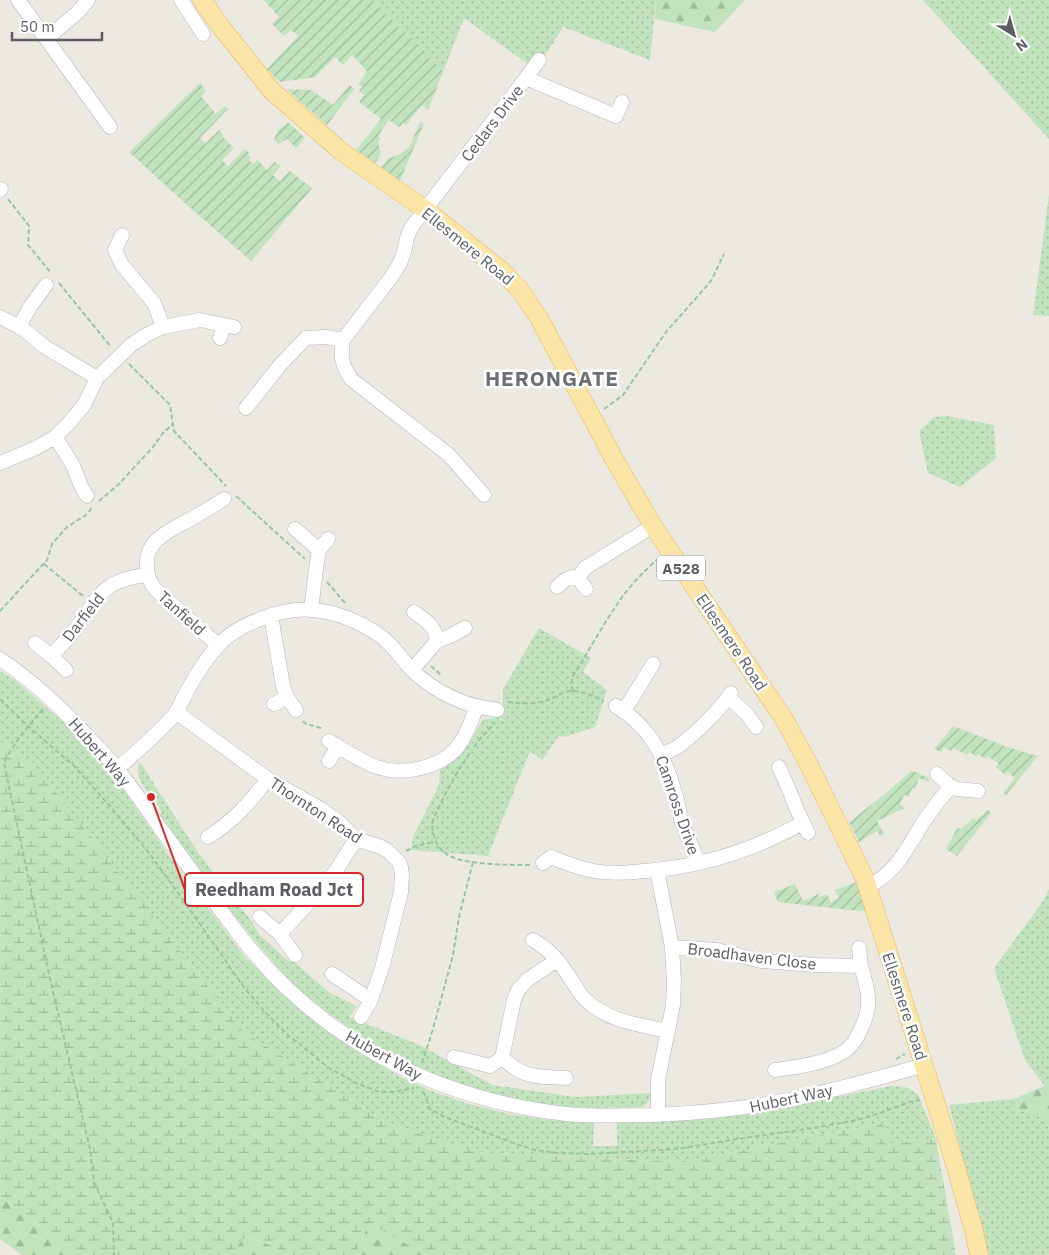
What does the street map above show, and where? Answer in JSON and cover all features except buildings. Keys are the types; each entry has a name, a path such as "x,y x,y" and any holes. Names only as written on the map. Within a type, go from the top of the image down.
{"main road":[{"name":"Ellesmere Road","path":"204,1 221,27 272,91 342,152 426,210 502,271 520,290 539,318 652,526 784,719 809,765 868,886 934,1095 974,1231 979,1255"}],"street":[{"path":"12,0 46,39 110,127"},
{"path":"46,39 78,12 88,0"},
{"path":"181,0 203,34"},
{"path":"526,78 540,60"},
{"name":"Cedars Drive","path":"343,340 400,263 411,228 526,78 613,123 622,102"},
{"path":"122,235 111,250 154,302 163,327"},
{"path":"20,327 30,308 51,280"},
{"path":"0,463 36,448 55,437 84,405 97,378 131,344 163,327 200,320 226,330"},
{"path":"1,321 20,327 45,346 97,378"},
{"path":"246,408 281,364 306,338 326,337 343,340 342,362 345,371 351,379 449,455 484,495"},
{"path":"55,437 74,467 86,498"},
{"name":"Tanfield","path":"218,645 154,589 147,575 146,568 154,543 163,535 228,494"},
{"path":"557,587 565,580 573,577 582,584 580,574 585,568 652,526"},
{"path":"295,529 324,544 316,569 311,610"},
{"name":"Darfield","path":"51,656 70,636 102,592 115,582 125,578 147,575"},
{"path":"117,769 165,725 176,712 199,671 218,645 244,626 257,620 295,610 326,612 346,618 368,628 394,647 412,670 432,687 450,697 499,711"},
{"path":"414,612 429,623 436,632 437,641"},
{"path":"271,616 283,686 296,710"},
{"path":"412,670 437,641 465,628"},
{"name":"Darfield","path":"35,643 66,670"},
{"name":"Hubert Way","path":"0,659 21,673 68,714 117,769 240,935 266,967 298,999 329,1024 362,1046 417,1075 448,1088 524,1108 598,1116 699,1113 736,1109 784,1101 924,1065"},
{"path":"620,709 653,664"},
{"path":"274,704 287,696"},
{"path":"661,755 677,747 718,709 732,699 756,727"},
{"path":"329,761 334,743 379,768 411,770 429,766 445,758 458,746 464,737 477,706"},
{"name":"Camross Drive","path":"620,709 634,718 650,736 661,755 698,863"},
{"name":"Thornton Road","path":"176,712 268,779 321,809 356,839 381,847 394,857"},
{"path":"542,863 551,857 568,865 596,871 621,873 658,870 698,863 747,849 806,828 779,767"},
{"path":"937,774 957,789 978,791"},
{"path":"208,837 220,830 246,807 268,779"},
{"path":"868,886 881,879 893,869 928,814 951,786"},
{"path":"280,934 338,869 356,839"},
{"path":"361,1017 371,1000 382,968 401,892 401,868 394,857"},
{"path":"658,870 672,947 674,981 673,1005 658,1080 658,1114"},
{"path":"260,917 280,934 295,954"},
{"path":"533,940 552,953 585,999 595,1008 614,1018 668,1031"},
{"name":"Broadhaven Close","path":"672,947 717,950 761,960 816,965 862,966"},
{"path":"775,1070 799,1067 844,1053 856,1040 866,1022 868,1008 868,990 859,948"},
{"path":"454,1057 490,1066 502,1058 514,1000 518,990 533,976 557,960"},
{"path":"332,974 371,1000"},
{"path":"502,1058 516,1069 527,1073 566,1078"}],"path":[{"path":"1,190 29,226 28,245 51,280 120,356 170,405 174,431 228,494 316,569 346,603"},
{"path":"592,418 623,395 666,332 711,281 724,254"},
{"path":"0,610 47,560 52,544 67,526 86,515 86,498 118,485 173,424"},
{"path":"573,691 573,676 626,592 650,566 669,551"},
{"path":"44,563 92,604"},
{"path":"422,658 442,676"},
{"path":"542,863 538,865 523,865 473,862 458,859 449,855 435,842 432,821 461,767 499,711 520,703 548,700 565,692 573,691 590,695 620,709"},
{"path":"0,699 74,766 110,806 148,853 186,904 242,986 264,1012 288,1035 329,1068 356,1083 377,1091 392,1092 416,1087 424,1093 430,1109 445,1117 535,1150 578,1154 677,1149 813,1128 864,1118 934,1095"},
{"path":"51,699 28,726 4,763 50,979 90,1149 94,1182 113,1223 114,1255"},
{"path":"296,710 306,724 321,728 334,743"},
{"path":"394,857 416,846 435,842"},
{"path":"417,1075 433,1029 453,955 459,917 473,862"},
{"path":"894,1060 918,1046"}],"green space":[{"path":"264,0 373,0 416,42 443,72 428,110 422,105 406,125 403,123 399,127 389,120 378,136 381,138 378,142 381,154 375,163 356,150 381,119 359,102 364,95 359,91 362,87 358,84 367,71 352,55 343,65 335,57 315,77 280,82 267,69 298,36 291,30 284,36 272,24 279,17"},
{"path":"373,0 656,0 650,60 563,27 543,59 535,54 528,64 464,18 443,72"},
{"path":"656,0 745,0 715,32 655,19"},
{"path":"923,0 1049,0 1049,139"},
{"path":"200,83 206,91 201,96 216,114 225,106 228,109 200,138 206,143 219,130 223,134 222,136 234,148 222,160 228,166 245,149 251,158 249,160 253,164 257,160 267,170 275,162 281,166 273,175 280,181 290,171 312,188 251,261 129,152"},
{"path":"350,85 354,89 327,125 286,89 311,90 333,105"},
{"path":"288,122 305,138 296,148 287,139 278,144 274,140 278,130"},
{"path":"420,122 424,123 400,181 381,167 389,158 409,148"},
{"path":"1049,195 1049,316 1033,315"},
{"path":"947,416 994,425 996,458 960,487 928,473 919,431 934,417"},
{"path":"539,628 591,658 583,672 607,690 595,727 565,737 559,736 542,760 530,751 488,856 411,850 413,837 439,785 440,770 461,755 483,720 503,716 503,689"},
{"path":"0,671 15,680 62,721 110,771 188,882 245,957 307,1016 353,1049 401,1077 429,1090 469,1104 509,1114 551,1120 594,1123 593,1146 617,1146 617,1122 709,1119 778,1109 892,1086 905,1087 918,1094 936,1139 891,1144 883,1123 681,1162 478,1152 387,1123 244,1032 33,764 0,740"},
{"path":"953,726 1010,748 1038,756 1006,795 1003,793 1015,778 1008,772 1005,775 996,767 999,764 989,757 986,759 978,754 976,757 970,752 967,755 953,748 951,751 944,747 941,752 934,749"},
{"path":"0,740 33,763 244,1032 387,1123 478,1152 681,1162 883,1123 891,1143 936,1139 956,1255 426,1255 369,1223 355,1255 277,1255 278,1248 246,1236 230,1255 86,1255 41,1227 0,1196"},
{"path":"140,762 197,851 250,919 259,934 286,959 294,962 330,993 357,1006 349,1017 420,1045 492,1085 576,1097 651,1093 648,1103 642,1107 601,1108 547,1105 507,1098 456,1083 431,1073 384,1050 362,1036 301,991 247,931 160,814 162,813 156,802 158,800 151,791 148,792 139,778"},
{"path":"911,771 930,779 929,782 919,778 915,789 912,788 909,797 904,795 900,804 905,808 877,821 884,834 881,836 877,831 859,842 849,822"},
{"path":"988,810 991,813 957,856 946,849 957,828 961,829 974,818 976,820"},
{"path":"859,881 868,910 859,911 778,902 774,892 795,884 803,901 818,894 819,897 827,894 831,902 839,898 835,890"},
{"path":"1049,889 1049,1084 1045,1086 1025,1060 994,968 1043,901"},
{"path":"1049,1084 1049,1132 1046,1117 1012,1109 1013,1099"},
{"path":"1013,1099 1013,1109 1046,1117 1049,1132 1049,1254 1047,1255 988,1255 949,1105"},
{"path":"0,1196 41,1227 86,1255 22,1255 0,1239"},
{"path":"369,1223 426,1255 355,1255"},
{"path":"245,1236 278,1248 277,1255 230,1255"}],"place":[{"name":"Reedham Road Jct","path":"151,797"}],"district":[{"name":"HERONGATE","path":"552,378"}]}
